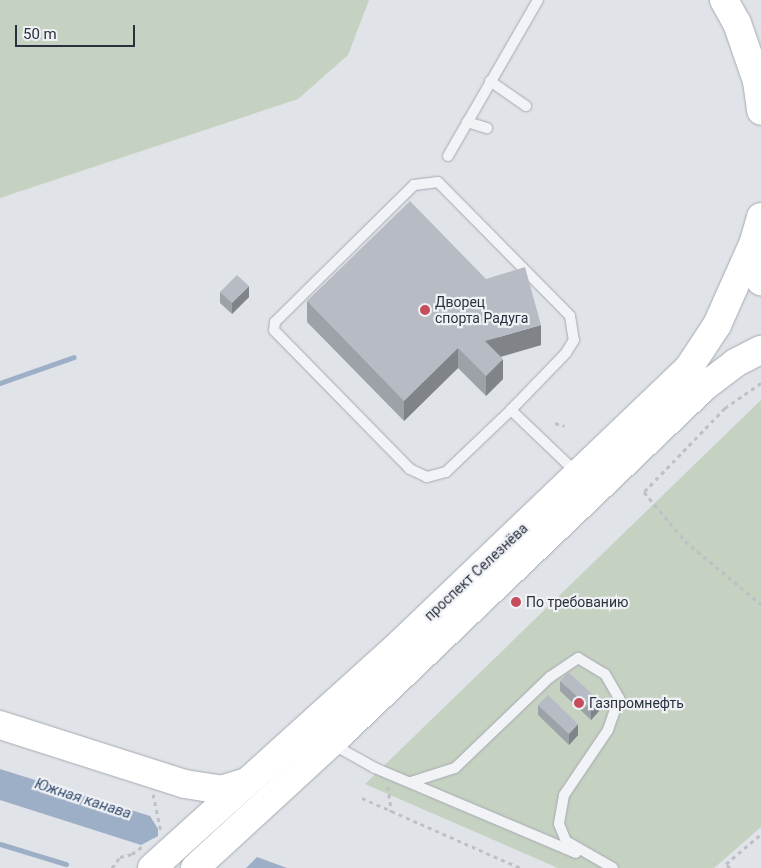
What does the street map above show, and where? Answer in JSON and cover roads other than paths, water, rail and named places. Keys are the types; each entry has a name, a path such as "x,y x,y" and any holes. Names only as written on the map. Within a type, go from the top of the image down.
{"main road":[{"path":"730,11 761,42"},
{"path":"730,11 757,81 761,111"},
{"path":"758,230 761,281"},
{"name":"проспект Селезнёва","path":"152,855 200,822 402,642 579,475 697,358 732,296 758,230"},
{"name":"проспект Селезнёва","path":"195,868 331,743 705,386 735,363 761,350"},
{"path":"0,725 185,784 221,790 244,783"},
{"path":"185,784 195,793 200,804 200,822"}],"lane":[{"path":"448,156 538,0"},
{"path":"490,81 526,106"},
{"path":"467,122 487,128"},
{"path":"438,182 570,316 574,340 566,353 510,410 446,472 427,477 410,469 274,330 275,322 414,185 438,182"},
{"path":"510,410 579,475"},
{"path":"410,782 455,768 550,677 578,658 605,674 619,698 608,730 564,795 559,824 566,841 613,868"},
{"path":"331,743 386,772 613,868"}],"water":[{"name":"Южная канава","path":"0,769 150,816 158,829 158,836 141,845 0,800"},
{"path":"257,857 287,868 246,868"}],"waterway":[{"path":"0,383 74,357"},
{"path":"0,844 66,864"}],"place":[{"name":"Дворец спорта Радуга","path":"425,310"},
{"name":"По требованию","path":"516,602"},
{"name":"Газпромнефть","path":"579,703"}]}
